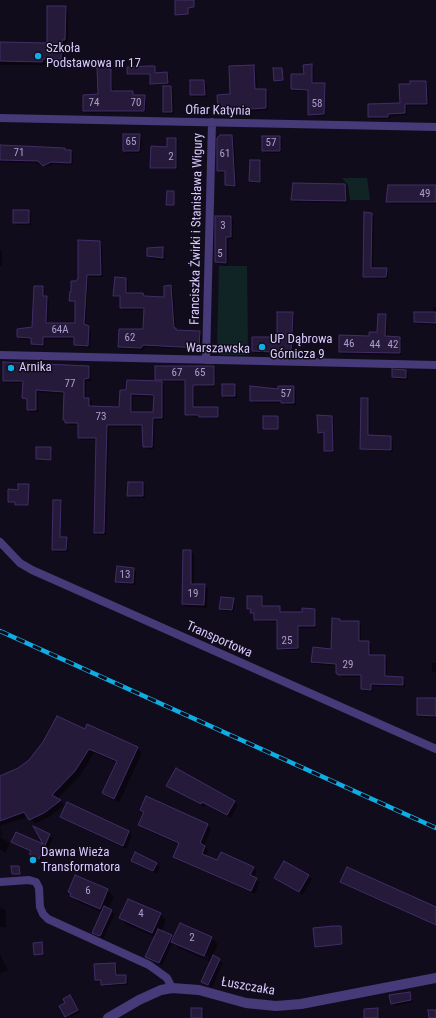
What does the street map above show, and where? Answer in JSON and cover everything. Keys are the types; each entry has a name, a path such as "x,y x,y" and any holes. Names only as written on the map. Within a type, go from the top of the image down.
{"street":[{"name":"Ofiar Katynia","path":"0,118 436,127"},
{"name":"Franciszka Żwirki i Stanisława Wigury","path":"206,360 212,122"},
{"name":"Warszawska","path":"0,355 436,365"},
{"name":"Transportowa","path":"0,542 20,563 32,570 436,749"},
{"path":"0,882 29,880 36,882 39,888 40,907 43,914 48,919 149,965 167,978 172,988"},
{"name":"Łuszczaka","path":"108,1018 139,1000 161,990 172,988 199,990 246,1003 276,1006 301,1004 436,978"}],"green space":[{"path":"342,178 367,178 370,200 350,200 348,185"},
{"path":"219,266 247,266 248,355 221,355 217,348"}],"building":[{"path":"175,0 194,0 194,7 188,8 188,14 175,15"},
{"path":"47,6 66,6 65,40 62,40 61,59 43,59 42,62 0,61 0,42 47,43"},
{"path":"312,64 312,83 325,83 324,114 308,115 308,90 291,89 291,74 304,74 303,65"},
{"path":"254,65 255,89 266,89 266,108 218,111 217,95 230,94 229,66"},
{"path":"155,66 155,73 167,72 168,83 150,84 150,74 127,74 127,67"},
{"path":"97,67 109,67 109,69 111,69 111,91 133,91 133,95 145,95 144,111 83,111 83,95 98,94"},
{"path":"273,68 282,68 283,80 274,81"},
{"path":"190,80 204,80 205,95 190,95"},
{"path":"410,81 426,81 427,104 405,104 405,113 388,114 388,117 368,117 368,104 400,103 399,84 410,84"},
{"path":"163,86 171,86 172,112 163,112"},
{"path":"123,134 140,134 139,151 123,151"},
{"path":"220,135 232,135 235,186 225,185 225,171 217,171 217,138"},
{"path":"262,136 280,136 280,151 262,151"},
{"path":"167,138 176,138 176,168 150,168 151,146 167,147"},
{"path":"0,145 65,148 65,150 71,150 71,163 51,162 43,166 38,161 0,160"},
{"path":"250,160 260,160 260,182 249,181"},
{"path":"293,183 345,184 346,201 291,200"},
{"path":"388,185 436,185 436,202 386,202"},
{"path":"167,191 174,191 174,205 166,205"},
{"path":"13,210 29,210 29,223 13,223"},
{"path":"364,212 372,213 371,268 387,268 386,277 363,277"},
{"path":"215,216 231,216 231,237 226,237 226,263 215,262"},
{"path":"78,240 100,241 101,275 87,275 84,324 89,326 88,346 74,345 74,337 43,337 43,345 31,344 31,338 17,337 17,329 32,327 34,286 43,286 43,296 47,296 46,323 75,323 75,301 69,301 71,281 76,281 78,278"},
{"path":"163,247 163,258 147,256 147,248"},
{"path":"115,277 126,278 126,293 143,293 144,296 164,297 164,286 171,285 174,328 176,328 176,330 200,331 199,348 143,345 141,348 118,347 119,329 143,329 144,308 120,308 120,296 113,296"},
{"path":"277,312 293,312 291,353 252,351 252,337 277,337"},
{"path":"414,312 436,312 436,323 414,322"},
{"path":"378,314 386,314 385,336 400,337 400,353 339,352 339,335 369,336 369,332 377,332"},
{"path":"3,362 89,366 89,378 84,379 84,398 89,398 89,406 119,407 120,390 126,390 127,380 162,381 162,418 153,418 152,447 143,447 142,425 107,425 104,533 94,533 96,438 78,438 78,423 65,423 65,420 63,420 64,392 36,390 36,410 27,410 27,399 22,398 23,381 3,381","holes":["131,394 154,395 153,412 131,412"]},
{"path":"155,366 214,366 214,385 193,385 193,407 218,407 218,417 185,415 185,380 155,380"},
{"path":"392,369 406,370 406,378 392,377"},
{"path":"222,384 235,384 235,396 222,396"},
{"path":"250,386 278,389 278,386 294,386 294,403 281,403 281,401 250,401"},
{"path":"361,398 368,398 368,435 391,436 391,450 360,449"},
{"path":"317,415 332,416 333,451 324,451 324,432 318,433"},
{"path":"263,416 278,416 278,429 263,429"},
{"path":"36,447 51,447 51,460 36,459"},
{"path":"128,482 143,482 143,496 127,496"},
{"path":"18,484 29,484 28,505 15,505 15,502 8,502 8,489 18,490"},
{"path":"53,500 61,500 60,537 67,537 66,550 52,550"},
{"path":"183,550 191,550 191,584 205,584 204,605 182,604"},
{"path":"117,566 134,568 133,583 115,582"},
{"path":"247,596 262,596 262,606 280,606 280,612 302,612 302,608 315,609 315,626 298,626 298,648 277,649 277,620 254,620 254,613 250,613 251,609 247,609"},
{"path":"221,597 234,598 232,610 219,609"},
{"path":"332,618 340,619 340,621 359,621 359,641 369,641 369,655 385,655 385,676 403,677 403,685 371,684 371,690 361,689 361,675 338,675 336,673 336,664 311,662 313,647 331,649"},
{"path":"417,698 436,698 436,716 417,715"},
{"path":"57,716 85,729 87,724 138,747 114,799 102,793 117,761 89,749 75,771 52,795 61,800 44,813 29,820 24,812 0,821 0,776 18,768 29,760 43,742"},
{"path":"176,768 235,801 227,815 202,802 201,804 166,786"},
{"path":"146,796 208,824 200,843 205,846 202,854 217,860 221,852 254,867 250,875 257,878 251,891 173,857 179,843 138,825 144,812 140,810"},
{"path":"67,802 129,831 123,846 60,817"},
{"path":"33,826 50,834 39,859 29,854 31,851 11,842 16,832 43,844"},
{"path":"135,852 157,863 153,871 131,861"},
{"path":"284,861 309,875 299,892 274,878"},
{"path":"11,866 19,866 20,874 12,874"},
{"path":"347,867 436,907 436,925 340,882"},
{"path":"75,875 108,889 100,909 70,896 71,893 68,892"},
{"path":"128,899 161,913 152,933 119,918"},
{"path":"104,906 112,910 100,936 92,933"},
{"path":"180,923 212,937 204,956 171,942"},
{"path":"341,926 342,944 315,947 313,928"},
{"path":"158,929 172,935 159,963 145,957"},
{"path":"42,942 43,954 34,955 33,943"},
{"path":"213,955 220,959 208,985 201,982"},
{"path":"115,963 116,975 126,975 126,983 101,985 101,980 95,980 94,964"},
{"path":"410,992 411,1000 391,1004 389,995"},
{"path":"70,995 78,1010 65,1017 59,1006 65,1003 63,999"},
{"path":"191,1008 202,1008 202,1018 191,1018"},
{"path":"378,1008 378,1018 364,1018 364,1009"},
{"path":"428,1010 436,1010 436,1018 429,1018"}],"railway":[{"path":"0,631 436,828"}],"place":[{"name":"Szkoła Podstawowa nr 17","path":"38,56"},
{"name":"UP Dąbrowa Górnicza 9","path":"262,347"},
{"name":"Arnika","path":"11,368"},
{"name":"Dawna Wieża Transformatora","path":"33,860"}]}
